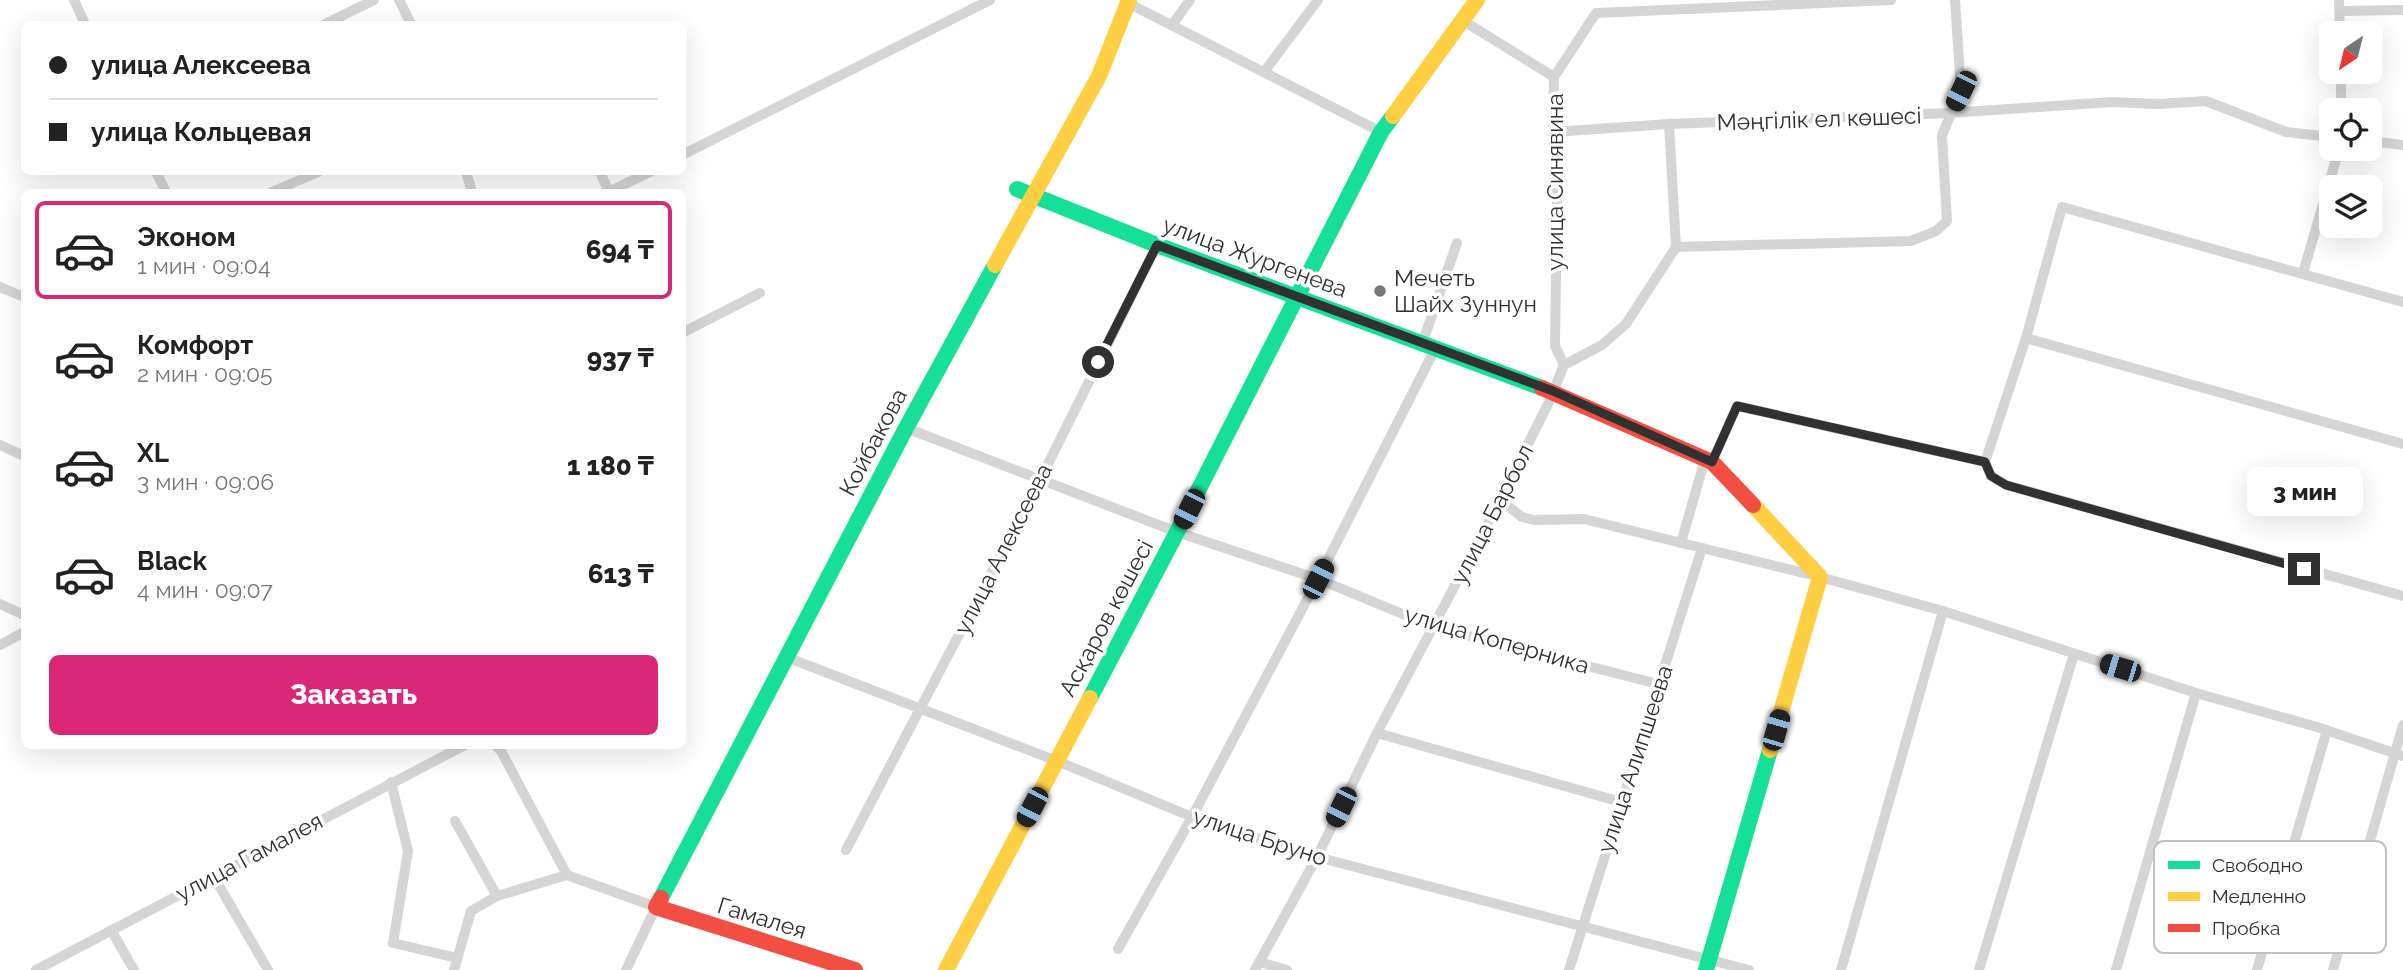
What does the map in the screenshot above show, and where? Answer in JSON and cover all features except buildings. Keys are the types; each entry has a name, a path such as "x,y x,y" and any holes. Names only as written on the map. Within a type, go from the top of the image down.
{"street":[{"path":"74,0 84,21"},
{"path":"330,21 374,0"},
{"path":"399,0 410,21"},
{"path":"686,153 990,0"},
{"path":"1171,25 1190,0"},
{"path":"1264,72 1318,0"},
{"name":"Асқаров көшесі","path":"946,970 1177,532 1381,132 1477,0"},
{"path":"1554,77 1596,13 1891,0"},
{"path":"1676,247 1911,241 1936,231 1947,221 1942,135 1961,91 1955,0"},
{"path":"1129,1 1381,132"},
{"name":"Койбакова","path":"656,907 905,428 1099,76 1129,1"},
{"path":"2339,6 2403,10"},
{"name":"улица Синявина","path":"1462,20 1554,77 1553,132 1557,203 1555,346 1564,365"},
{"name":"Мәңгілік ел көшесі","path":"1553,132 1668,124 1951,113 2112,102 2158,104 2206,101 2286,132 2319,136"},
{"path":"1553,391 1564,365 1602,345 1626,324 1676,247 1668,124"},
{"path":"2382,144 2401,147"},
{"path":"2303,273 2336,161"},
{"path":"279,189 311,175"},
{"path":"615,189 644,175"},
{"name":"улица Жургенева","path":"1017,189 1157,245 1553,391 1709,460"},
{"path":"2403,302 2062,208 2026,338 1985,462 1991,476 2006,485 2403,596"},
{"path":"1118,949 1192,817 1318,579 1429,346 1457,243"},
{"name":"улица Алексеева","path":"846,850 1040,480 1157,245"},
{"path":"0,287 21,296"},
{"path":"686,331 760,293"},
{"path":"2026,338 2403,444"},
{"name":"улица Барбол","path":"1257,966 1317,857 1377,733 1500,500 1553,391"},
{"path":"1681,543 1709,460 1737,406 1985,462"},
{"name":"улица Коперника","path":"905,428 1177,532 1318,579 1434,627 1658,684"},
{"path":"0,445 21,455"},
{"path":"1709,460 1820,577"},
{"path":"1500,500 1522,517 1534,520 1584,519 1820,577 1943,611 2196,693 2327,730 2399,755"},
{"name":"улица Алипшеева","path":"1569,970 1702,548"},
{"path":"1708,965 1820,577"},
{"path":"0,604 21,614"},
{"path":"1841,970 1943,611"},
{"path":"0,645 21,634"},
{"path":"1979,970 2074,654"},
{"name":"улица Бруно","path":"786,657 1057,761 1192,817 1317,857 1582,925 1708,965 1749,970"},
{"path":"2116,970 2196,693"},
{"path":"2373,841 2399,755 2403,724"},
{"path":"2295,841 2327,730"},
{"path":"1377,733 1621,802"},
{"name":"улица Гамалея","path":"36,970 457,749"},
{"path":"499,749 567,875"},
{"path":"391,782 408,851 393,943 457,958"},
{"path":"455,821 497,896"},
{"path":"454,970 469,913 475,907 497,896 567,875 656,907 626,970"},
{"path":"214,877 268,970"},
{"name":"Гамалея","path":"656,907 855,970"},
{"path":"111,930 134,970"},
{"path":"2257,970 2262,953"},
{"path":"2333,970 2338,953"},
{"path":"1257,966 1287,970"}],"traffic: fast":[{"path":"1090,698 1381,132 1393,116"},
{"path":"1017,189 1157,245 1542,388"},
{"path":"661,898 906,428 995,265"},
{"path":"1706,970 1770,750"}],"traffic: slow":[{"path":"995,265 1099,76 1129,0"},
{"path":"1393,116 1477,0"},
{"path":"1753,505 1820,577 1770,750"},
{"path":"946,970 1090,698"}],"traffic: jam":[{"path":"1542,388 1712,462 1753,505"},
{"path":"661,898 656,907 855,970"}],"place":[{"name":"Мечеть Шайх Зуннун","path":"1380,291"}],"route":[{"path":"1098,362 1157,245 1553,391 1712,462 1737,406 1985,462 1991,476 2006,485 2304,569"}]}
